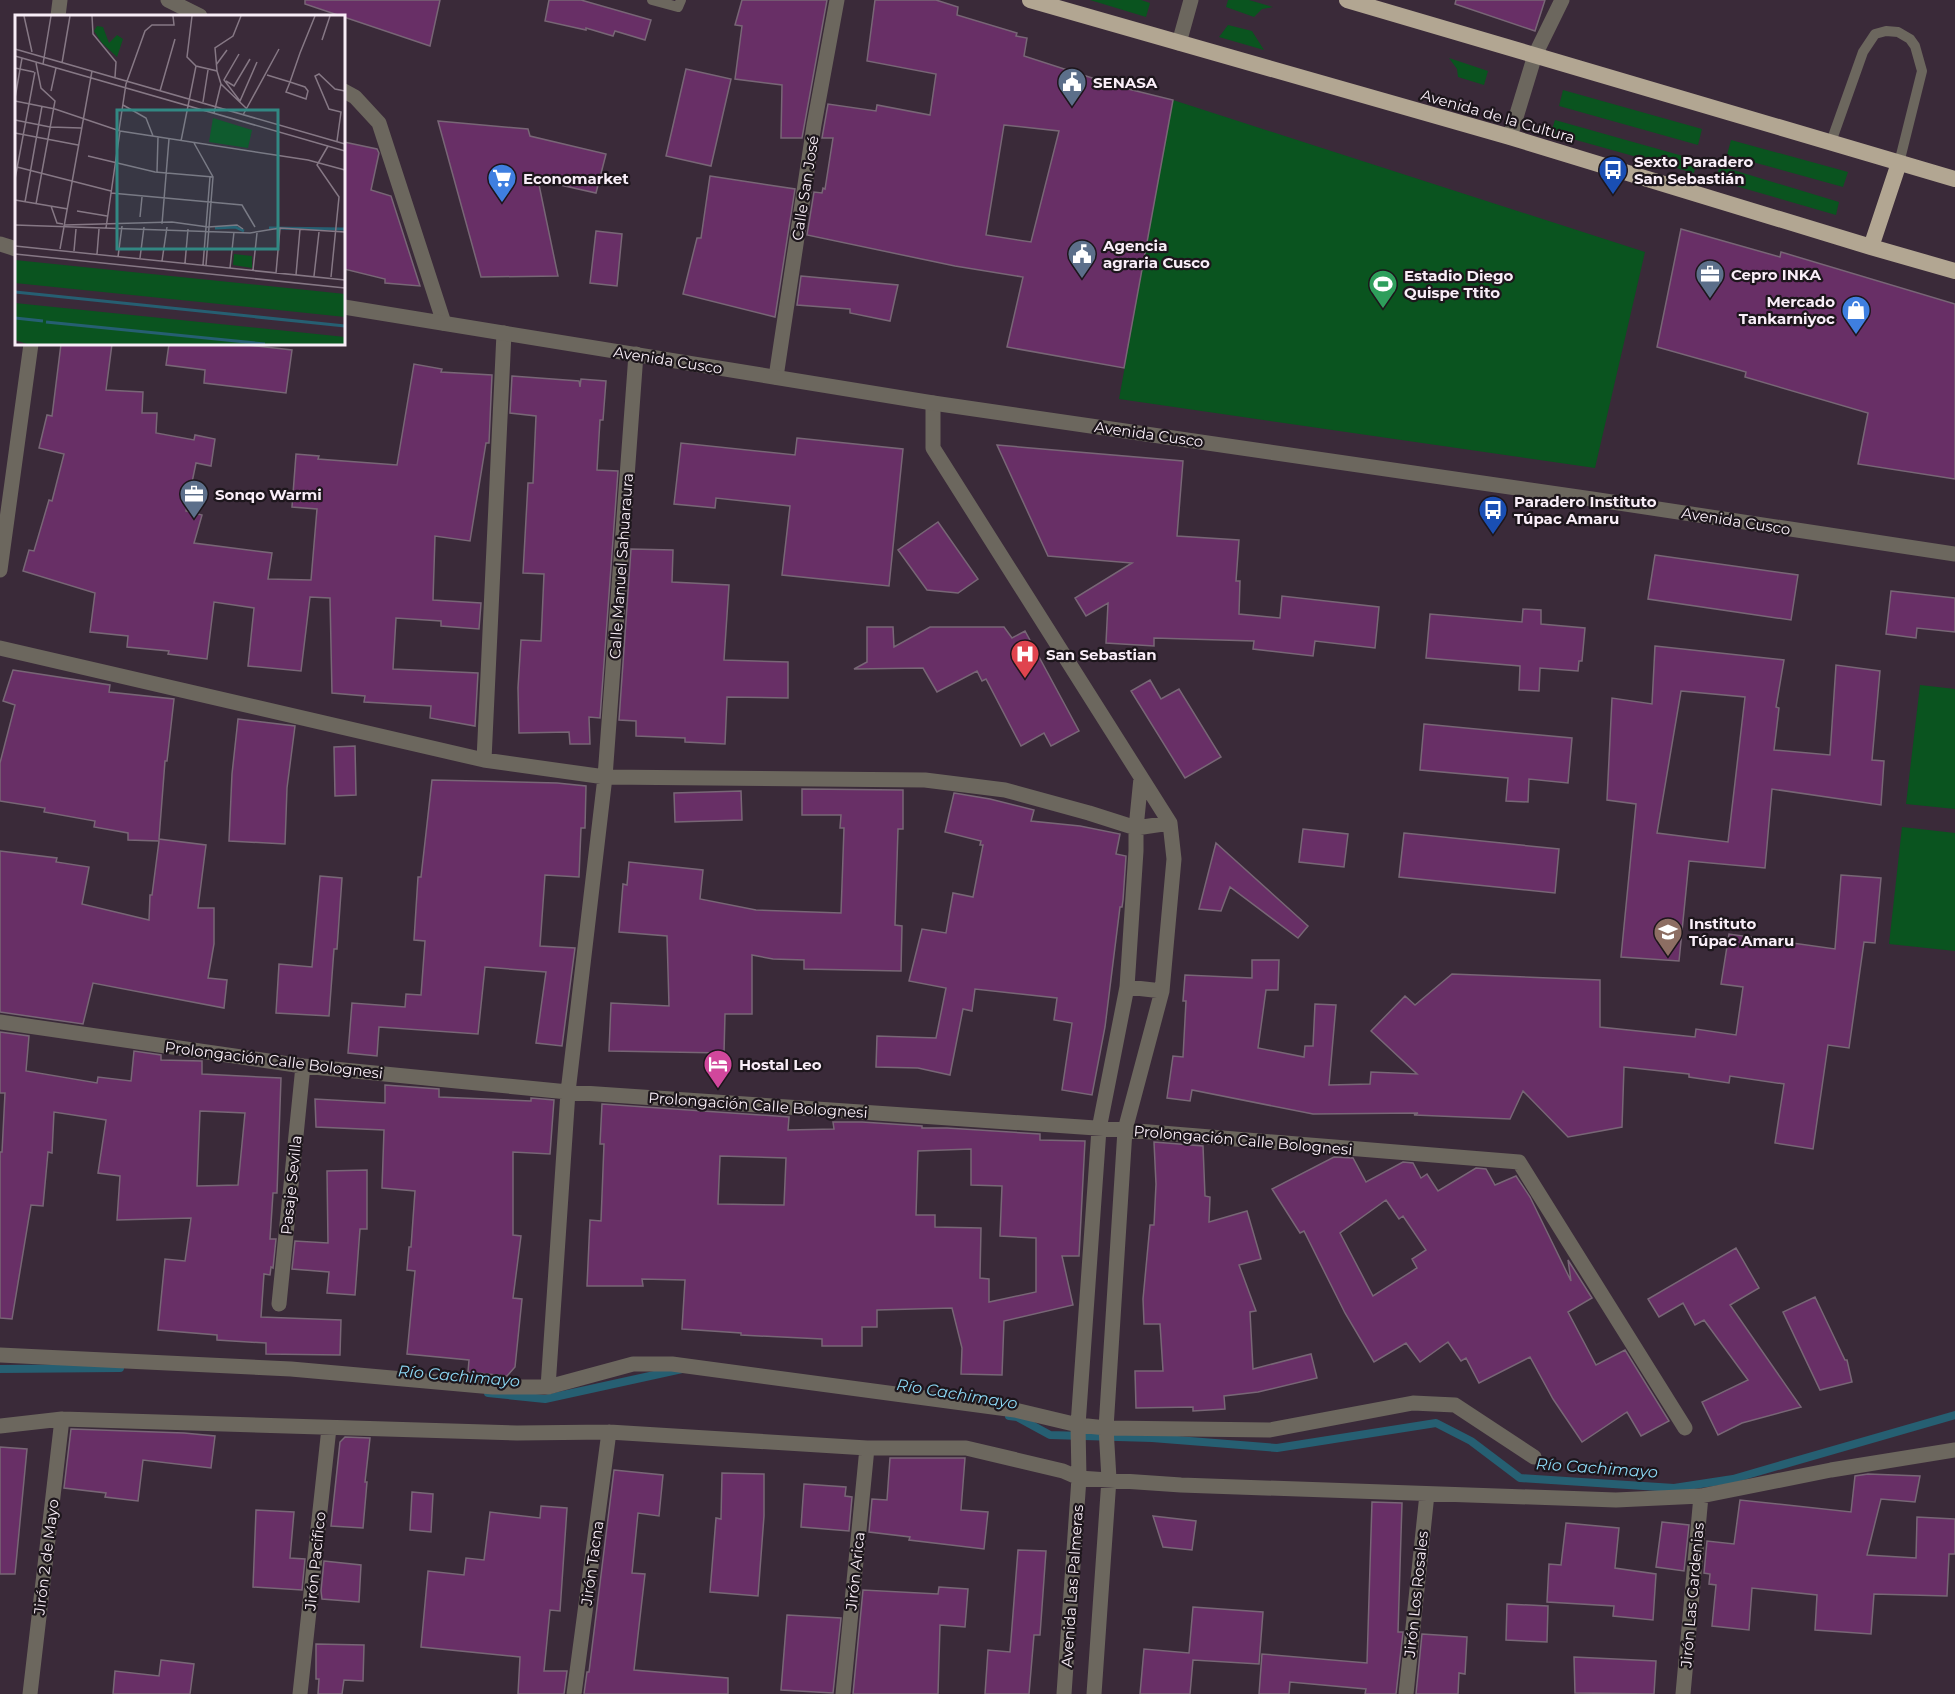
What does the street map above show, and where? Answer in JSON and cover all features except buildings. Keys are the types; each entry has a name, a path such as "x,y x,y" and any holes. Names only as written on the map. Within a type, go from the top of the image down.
{"highway":[{"name":"Avenida de la Cultura","path":"1030,0 1510,137 1871,248 1955,271"},
{"path":"1347,0 1955,179"},
{"path":"1871,248 1899,163"}],"street":[{"path":"58,15 60,0"},
{"path":"168,0 198,15"},
{"name":"Calle San José","path":"776,377 814,125 837,0"},
{"path":"1179,43 1191,0"},
{"path":"1510,137 1535,55 1562,0"},
{"path":"345,92 355,97 379,123 444,323"},
{"path":"0,244 15,249"},
{"name":"Avenida Cusco","path":"345,307 933,403 1955,554"},
{"path":"484,760 504,333"},
{"path":"0,570 31,345"},
{"name":"Calle Manuel Sahuaraura","path":"548,1387 568,1092 605,777 636,354"},
{"path":"0,648 484,760 605,777 925,780 1005,790 1136,828 1170,823 933,448 933,403"},
{"name":"Avenida Las Palmeras","path":"1064,1694 1079,1478 1078,1425 1099,1129 1126,987 1141,778"},
{"name":"Avenida Las Palmeras","path":"1094,1694 1109,1479 1106,1428 1125,1130 1162,991 1174,859 1170,823"},
{"path":"1126,987 1162,991"},
{"name":"Prolongación Calle Bolognesi","path":"0,1022 303,1066 568,1092 1125,1130 1519,1162 1685,1428"},
{"name":"Pasaje Sevilla","path":"279,1304 303,1066"},
{"path":"0,1354 291,1369 493,1387 548,1387 633,1364 672,1364 1015,1410 1078,1425 1106,1428 1270,1430 1413,1403 1455,1405 1534,1457"},
{"path":"0,1425 62,1419 517,1433 609,1432 867,1448 966,1448 1063,1471 1079,1478 1181,1485 1616,1500 1701,1496 1831,1470 1955,1450"},
{"name":"Jirón 2 de Mayo","path":"30,1694 62,1419"},
{"name":"Jirón Pacifico","path":"300,1694 329,1428"},
{"name":"Jirón Tacna","path":"574,1694 609,1432"},
{"name":"Jirón Arica","path":"843,1694 867,1448"},
{"name":"Jirón Los Rosales","path":"1406,1694 1427,1494"},
{"name":"Jirón Las Gardenias","path":"1683,1694 1701,1496"}],"lane":[{"path":"652,0 678,8 681,0"},
{"path":"1831,142 1863,52 1875,34 1886,30 1898,32 1910,39 1915,46 1922,71 1899,163"}],"green space":[{"path":"1090,0 1141,0 1150,3 1146,17"},
{"path":"1228,0 1249,0 1273,7 1262,9 1254,17 1226,7"},
{"path":"1228,25 1252,31 1264,50 1219,37"},
{"path":"1449,58 1488,71 1484,85 1458,77 1457,69"},
{"path":"1563,90 1702,129 1698,145 1559,106"},
{"name":"Estadio Diego Quispe Ttito","path":"1173,100 1645,252 1595,468 1119,399"},
{"path":"1555,120 1697,160 1694,173 1551,133"},
{"path":"1731,140 1848,172 1843,187 1727,155"},
{"path":"1720,166 1839,202 1836,215 1715,180"},
{"path":"1920,685 1955,689 1955,809 1906,804"},
{"path":"1902,827 1955,833 1955,951 1889,944"}],"waterway":[{"name":"Río Cachimayo","path":"0,1369 120,1368"},
{"name":"Río Cachimayo","path":"488,1393 545,1399 682,1369"},
{"name":"Río Cachimayo","path":"1009,1416 1017,1417 1050,1435 1152,1438 1277,1448 1436,1423 1471,1441 1520,1478 1674,1488 1733,1479 1955,1415"}],"place":[{"name":"SENASA","path":"1072,108"},
{"name":"Sexto Paradero San Sebastián","path":"1613,196"},
{"name":"Economarket","path":"502,204"},
{"name":"Agencia agraria Cusco","path":"1082,280"},
{"name":"Cepro INKA","path":"1710,300"},
{"name":"Estadio Diego Quispe Ttito","path":"1383,310"},
{"name":"Mercado Tankarniyoc","path":"1856,336"},
{"name":"Sonqo Warmi","path":"194,520"},
{"name":"Paradero Instituto Túpac Amaru","path":"1493,536"},
{"name":"San Sebastian","path":"1025,680"},
{"name":"Instituto Túpac Amaru","path":"1668,958"},
{"name":"Hostal Leo","path":"718,1090"}]}
